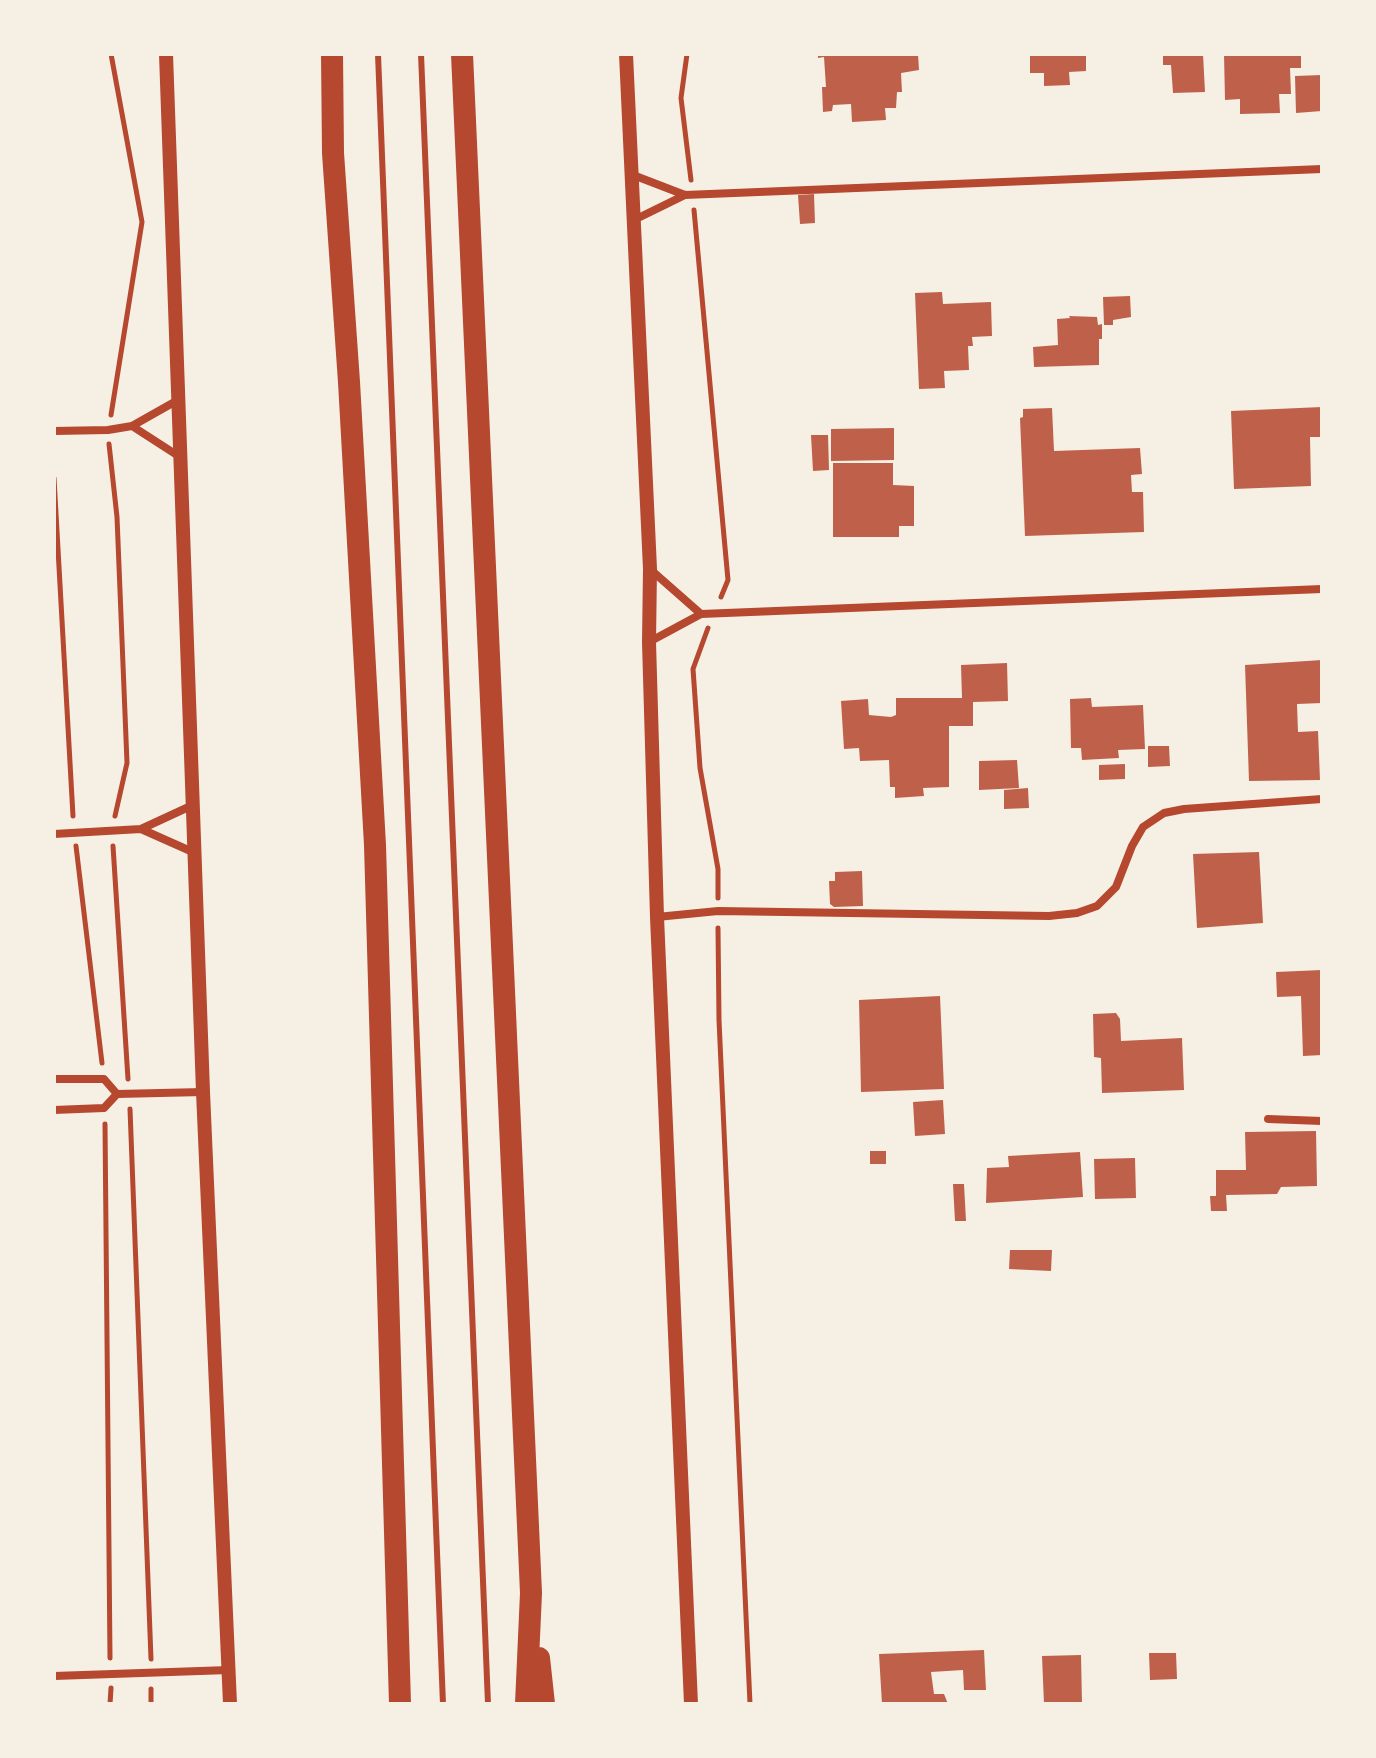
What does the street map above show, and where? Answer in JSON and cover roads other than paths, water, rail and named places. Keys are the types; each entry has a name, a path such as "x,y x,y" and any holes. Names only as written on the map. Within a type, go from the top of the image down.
{"highway":[{"path":"332,54 333,153 375,845 400,1702"},
{"path":"462,54 531,1593 544,1704"},
{"path":"526,1704 531,1593"}],"street":[{"path":"166,54 203,1092 230,1704"},
{"path":"626,54 650,569 649,642 657,917 691,1704"},
{"path":"633,175 689,194 1322,169"},
{"path":"636,219 689,194"},
{"path":"54,431 108,430 132,426 179,399"},
{"path":"132,426 180,457"},
{"path":"650,569 701,614"},
{"path":"649,642 701,614 1322,589"},
{"path":"657,917 718,911 1049,916 1077,913 1097,906 1116,887 1143,827 1164,813 1322,799"},
{"path":"141,829 193,805"},
{"path":"54,834 141,829 195,853"},
{"path":"54,1079 104,1079 117,1094"},
{"path":"54,1110 104,1108 117,1094 203,1092"},
{"path":"1268,1119 1322,1121"},
{"path":"54,1676 229,1670"}],"lane":[{"path":"378,54 443,1704"},
{"path":"421,54 488,1704"}]}
